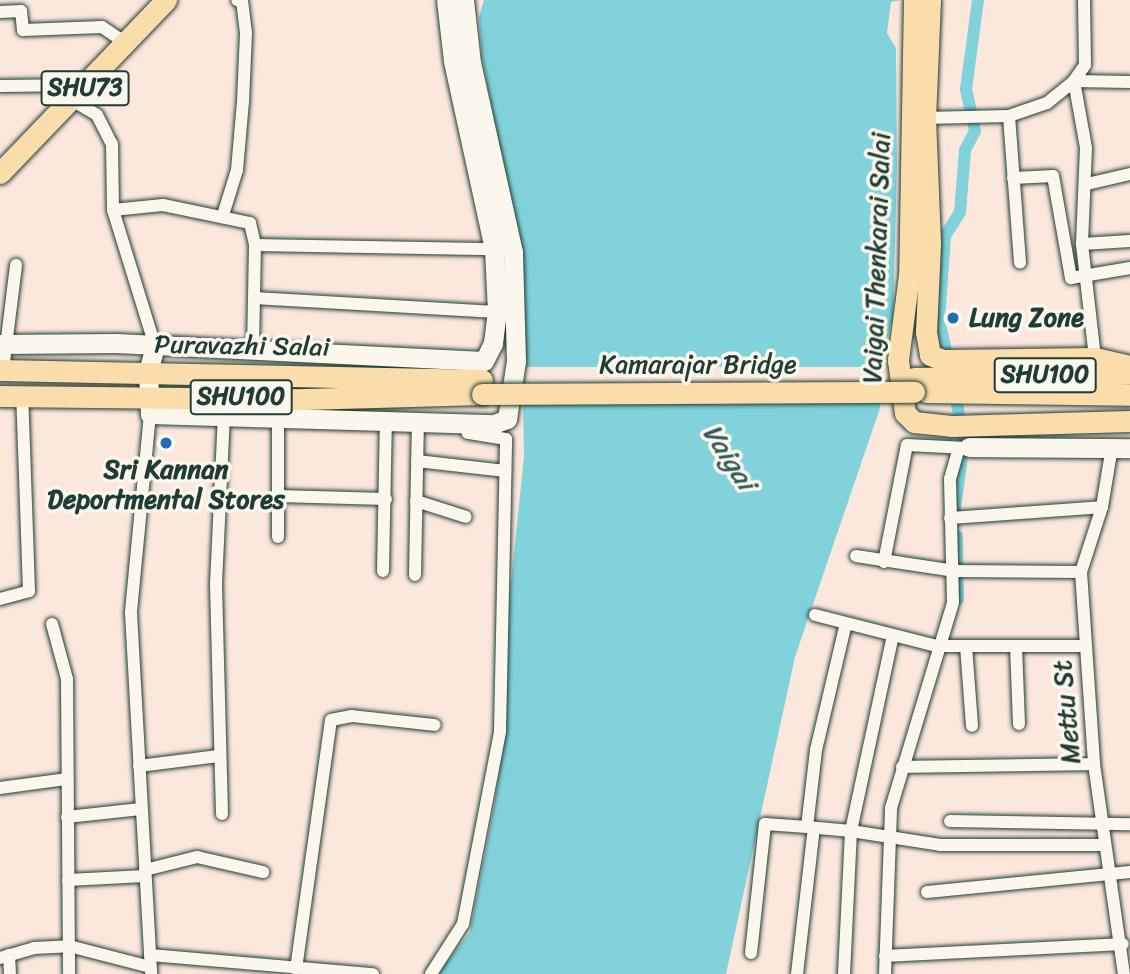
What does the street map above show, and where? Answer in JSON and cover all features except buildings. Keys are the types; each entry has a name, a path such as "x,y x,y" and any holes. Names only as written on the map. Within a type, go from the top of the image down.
{"main road":[{"name":"SHU73","path":"0,173 88,85 166,0"},
{"path":"3,344 253,349 484,361 493,343 497,312 495,249 453,61 446,0"},
{"path":"155,346 148,372 148,406 224,416 386,419 418,425 495,424 507,419 516,362 513,252 471,63 464,0"},
{"name":"Vaigai Thenkarai Salai","path":"914,0 909,275 898,360 901,402 914,422 951,426 1130,421"},
{"name":"Vaigai Thenkarai Salai","path":"930,0 925,118 930,244 926,343 930,355 952,376"},
{"path":"952,376 1095,358 1130,366"},
{"name":"Puravazhi Salai","path":"2,370 148,372 482,387"},
{"name":"SHU100","path":"952,376 1130,374"},
{"name":"SHU100","path":"952,376 1130,395"},
{"name":"Kamarajar Bridge","path":"482,387 914,385 952,376"},
{"name":"Puravazhi Salai","path":"0,396 148,406 482,387"},
{"path":"962,448 1121,447"}],"street":[{"path":"223,215 237,170 243,102 246,33 242,2 237,0"},
{"path":"925,118 1009,116 1047,103 1074,82 1085,65 1084,0"},
{"path":"0,12 20,11 23,30 102,27 127,44"},
{"path":"1074,82 1130,82"},
{"path":"1074,82 1087,184 1082,243 1095,358"},
{"path":"0,86 88,85"},
{"path":"72,100 97,115 112,144 113,210 155,346"},
{"path":"1009,116 1020,263"},
{"path":"1087,184 1130,174"},
{"path":"1013,178 1053,176 1071,278 1130,268"},
{"path":"113,210 163,205 223,215 250,223 255,245 253,349"},
{"path":"1082,243 1130,241"},
{"path":"255,245 495,249"},
{"path":"2,370 3,344 16,265"},
{"path":"254,298 497,312"},
{"path":"0,599 29,591 22,396"},
{"path":"148,406 131,613 150,965"},
{"path":"222,814 218,756 216,584 224,416"},
{"path":"278,417 278,537"},
{"path":"383,571 386,419"},
{"path":"415,575 418,425 493,434 506,439 500,731 463,924 431,974"},
{"path":"884,562 907,445 962,448 950,479 959,571 953,602 906,767 891,808 889,955 885,974"},
{"name":"Mettu St","path":"1121,447 1082,572 1084,646 1094,764 1106,874 1127,959 1124,974"},
{"path":"417,461 505,471"},
{"path":"278,496 386,499"},
{"path":"416,501 466,517"},
{"path":"954,518 1102,508"},
{"path":"856,556 959,571 1082,572"},
{"path":"815,615 940,646 1084,646"},
{"path":"797,974 816,750 846,623"},
{"path":"52,624 67,679 69,974"},
{"path":"844,974 851,831 893,635"},
{"path":"966,646 972,726"},
{"path":"1017,646 1019,724"},
{"path":"296,969 331,720 352,716 435,725"},
{"path":"139,766 218,756"},
{"path":"906,767 1094,764"},
{"path":"0,788 67,779"},
{"path":"68,817 141,809"},
{"path":"950,821 1130,824"},
{"path":"751,953 765,824 851,831 940,845 1103,845"},
{"path":"68,880 145,873 197,857 263,872"},
{"path":"927,892 1130,872"},
{"path":"889,955 1123,944"},
{"path":"10,974 4,956 34,948 69,946 150,965 373,974"}],"water":[{"name":"Vaigai","path":"484,0 901,0 891,2 887,33 896,48 897,166 893,318 878,371 880,408 795,657 726,974 437,974 470,932 494,807 506,727 504,652 524,456 520,254 482,57 479,17"}],"pier":[{"path":"521,367 883,367 883,402 521,402"}],"waterway":[{"path":"949,363 939,320 945,236 960,212 965,150 975,131 966,89 978,0"},
{"path":"954,388 964,442 955,508"},
{"path":"957,536 958,599"}],"place":[{"name":"Lung Zone","path":"953,318"},
{"name":"Sri Kannan Deportmental Stores","path":"166,443"}]}
